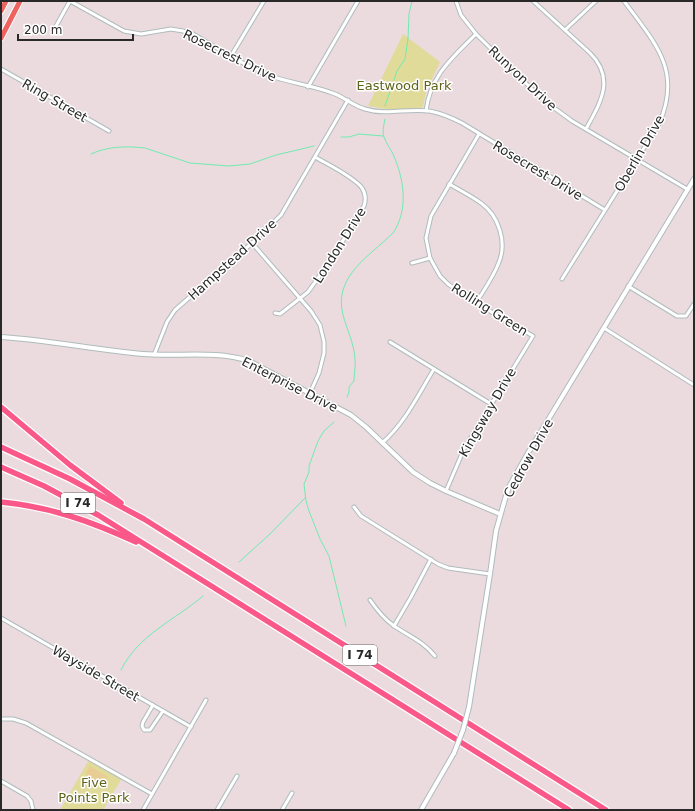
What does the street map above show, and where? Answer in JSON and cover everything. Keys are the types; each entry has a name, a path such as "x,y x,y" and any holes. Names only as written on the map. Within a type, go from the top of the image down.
{"highway":[{"path":"1,407 81,474 144,519"},
{"name":"I 74","path":"1,447 70,479 144,519 606,810"},
{"name":"I 74","path":"1,467 80,505 116,525 569,810"},
{"path":"1,502 38,507 68,514 151,548"}],"main road":[{"path":"1,11 6,1"},
{"path":"1,38 20,1"}],"street":[{"path":"56,26 70,1"},
{"name":"Rosecrest Drive","path":"70,1 124,31 141,34 171,29 193,34 268,75 308,87 321,89 348,100 364,109 376,111 426,111 452,118 605,210"},
{"path":"231,56 264,1"},
{"path":"308,87 358,1"},
{"name":"Runyon Drive","path":"456,1 461,15 476,34 542,99 572,121 687,189"},
{"path":"533,1 594,56 599,65 603,75 604,87 602,98 586,129"},
{"path":"565,30 596,1"},
{"name":"Oberlin Drive","path":"562,279 658,124 663,114 668,95 664,61 648,33 624,1"},
{"path":"426,111 430,91 442,68 476,34"},
{"name":"Ring Street","path":"1,69 109,131"},
{"name":"Hampstead Drive","path":"154,354 167,322 175,310 252,244 281,215 348,100"},
{"name":"Rolling Green","path":"479,134 431,216 426,238 430,258 440,276 447,283 476,303 533,336"},
{"name":"London Drive","path":"274,313 280,314 308,292 331,260 363,209 365,202 364,192 358,184 315,157"},
{"name":"Cedrow Drive","path":"421,810 454,752 470,708 496,531 505,499 517,472 694,179"},
{"path":"449,184 483,204 497,224 501,235 502,247 499,263 476,303"},
{"path":"252,244 301,298 317,319 322,331 324,342 322,365 310,392"},
{"path":"412,262 430,258"},
{"path":"628,286 677,316 686,316 694,304"},
{"path":"604,328 694,385"},
{"name":"Kingsway Drive","path":"446,491 464,449 533,336"},
{"name":"Enterprise Drive","path":"1,337 41,340 154,354 218,355 239,358 258,365 351,415 366,427 413,472 430,483 500,514"},
{"path":"390,342 491,404"},
{"path":"382,443 393,433 402,421 434,369"},
{"path":"354,507 361,516 448,568 490,574"},
{"path":"394,626 431,559"},
{"path":"370,600 380,613 394,626 426,645 436,656"},
{"name":"Wayside Street","path":"1,618 191,727"},
{"path":"143,810 206,700"},
{"path":"152,705 142,722 144,730 150,730 163,711"},
{"path":"1,719 13,719 26,722 152,794"},
{"path":"218,810 237,776"},
{"path":"1,781 28,796 33,810"},
{"path":"282,810 292,793"}],"green space":[{"name":"Eastwood Park","path":"403,34 440,62 427,89 422,109 385,109 368,106"},
{"name":"Five Points Park","path":"90,758 122,778 103,810 60,810"}],"shaded area":[{"path":"90,766 108,777 103,785 85,774"}],"waterway":[{"path":"385,106 397,71 405,59 408,39 409,14 412,1"},
{"path":"347,397 349,387 354,381 355,362 353,347 343,315 341,301 343,289 348,278 364,259 393,233 398,224 403,204 400,174 393,154 383,135 385,119"},
{"path":"341,137 349,137 359,134 383,136"},
{"path":"91,154 104,149 138,147 190,163 229,166 250,164 276,155 314,146"},
{"path":"334,422 324,431 318,441 304,484 309,511 320,539 329,556 346,626"},
{"path":"239,562 270,534 305,498"},
{"path":"121,670 137,647 158,629 203,596"}]}
